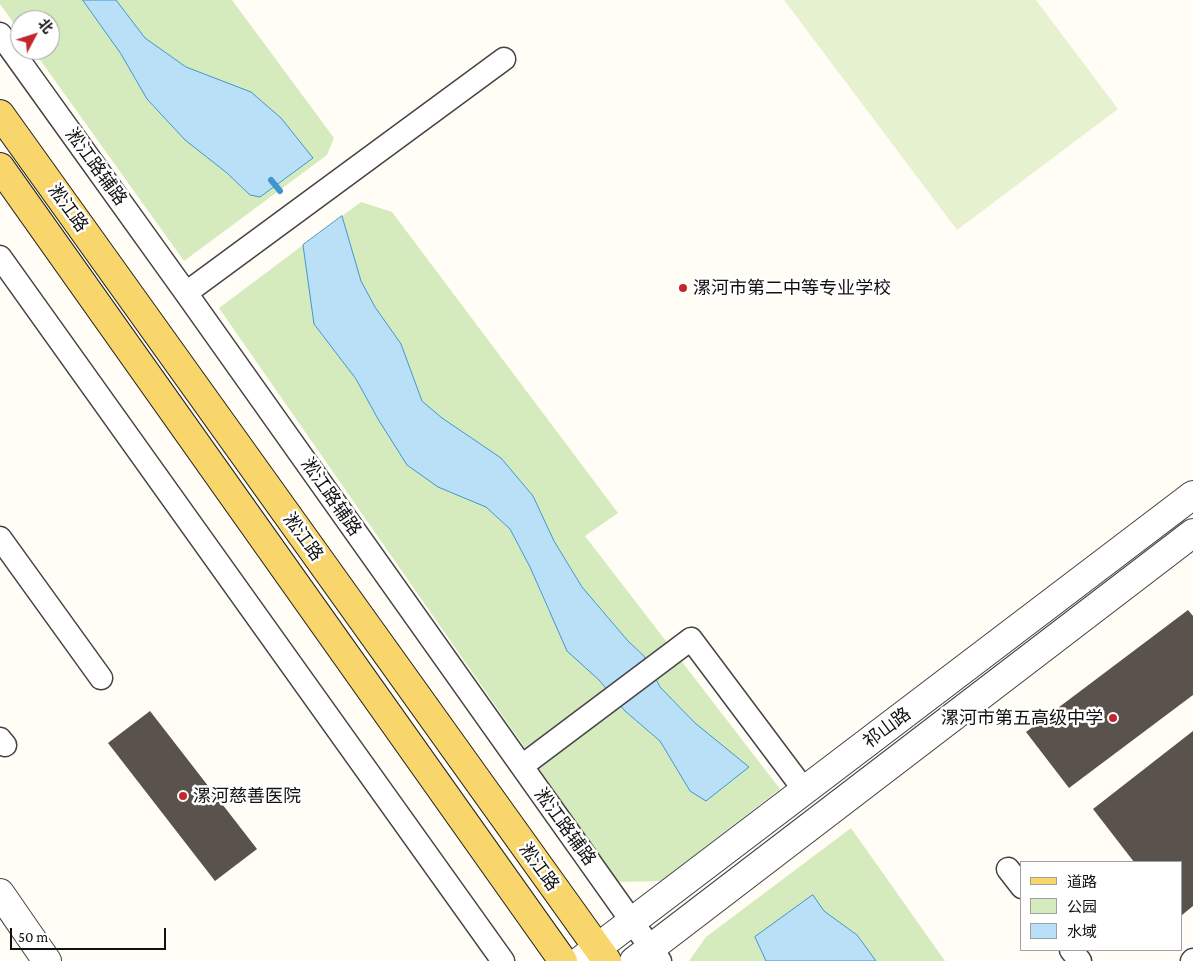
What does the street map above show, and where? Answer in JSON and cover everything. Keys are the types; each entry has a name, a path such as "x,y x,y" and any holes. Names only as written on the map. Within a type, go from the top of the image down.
{"main road":[{"name":"淞江路","path":"0,114 595,957"},
{"name":"淞江路","path":"0,167 563,961"}],"street":[{"name":"淞江路辅路","path":"0,34 633,922 648,957"},
{"path":"186,293 504,59"},
{"path":"0,257 503,961"},
{"name":"祁山路","path":"595,957 633,922 1193,495"},
{"name":"祁山路","path":"648,957 1193,532"},
{"path":"0,538 101,678"},
{"path":"522,766 691,639 805,791"},
{"path":"1008,869 1020,884"},
{"path":"0,893 47,961"},
{"path":"1072,951 1080,961"}],"green space":[{"path":"0,0 83,0 121,54 147,99 185,140 227,173 250,195 260,197 312,157 219,80 186,67 145,38 116,0 232,0 334,138 327,155 184,261 40,60 60,60 60,10 10,10 10,18 0,4"},
{"path":"784,0 1036,0 1118,109 957,230"},
{"path":"361,202 392,212 618,513 585,536 780,789 661,881 618,882 219,308 303,245 314,324 356,379 378,419 438,487 486,507 510,529 530,567 548,610 599,680 625,711 660,741 690,791 695,723 660,687 644,656 628,641 582,587 554,541 533,496 501,458 442,418 422,401 401,344 375,307 361,281 342,216"},
{"path":"851,828 945,961 876,961 857,935 824,911 755,937 766,961 689,961 706,937"}],"water":[{"path":"83,0 116,0 145,38 186,67 251,92 281,118 313,158 260,197 250,195 227,173 185,140 147,99 121,54"},
{"path":"342,216 361,281 375,307 401,344 422,401 442,418 501,458 533,496 554,541 582,587 628,641 644,656 660,687 695,723 749,767 706,801 690,791 660,741 625,711 599,680 567,651 530,567 510,529 486,507 438,487 407,465 356,379 314,324 303,245"},
{"path":"813,895 824,911 857,935 876,961 766,961 755,937"}],"building":[{"path":"1188,610 1193,616 1193,695 1069,788 1026,732"},
{"name":"漯河慈善医院","path":"150,711 257,849 215,881 108,743"},
{"path":"1193,731 1193,906 1183,914 1183,861 1133,861 1093,809"}],"waterway":[{"path":"271,180 280,191"}],"place":[{"name":"漯河市第二中等专业学校","path":"683,288"},
{"name":"漯河市第五高级中学","path":"1113,718"},
{"name":"漯河慈善医院","path":"183,796"}]}
